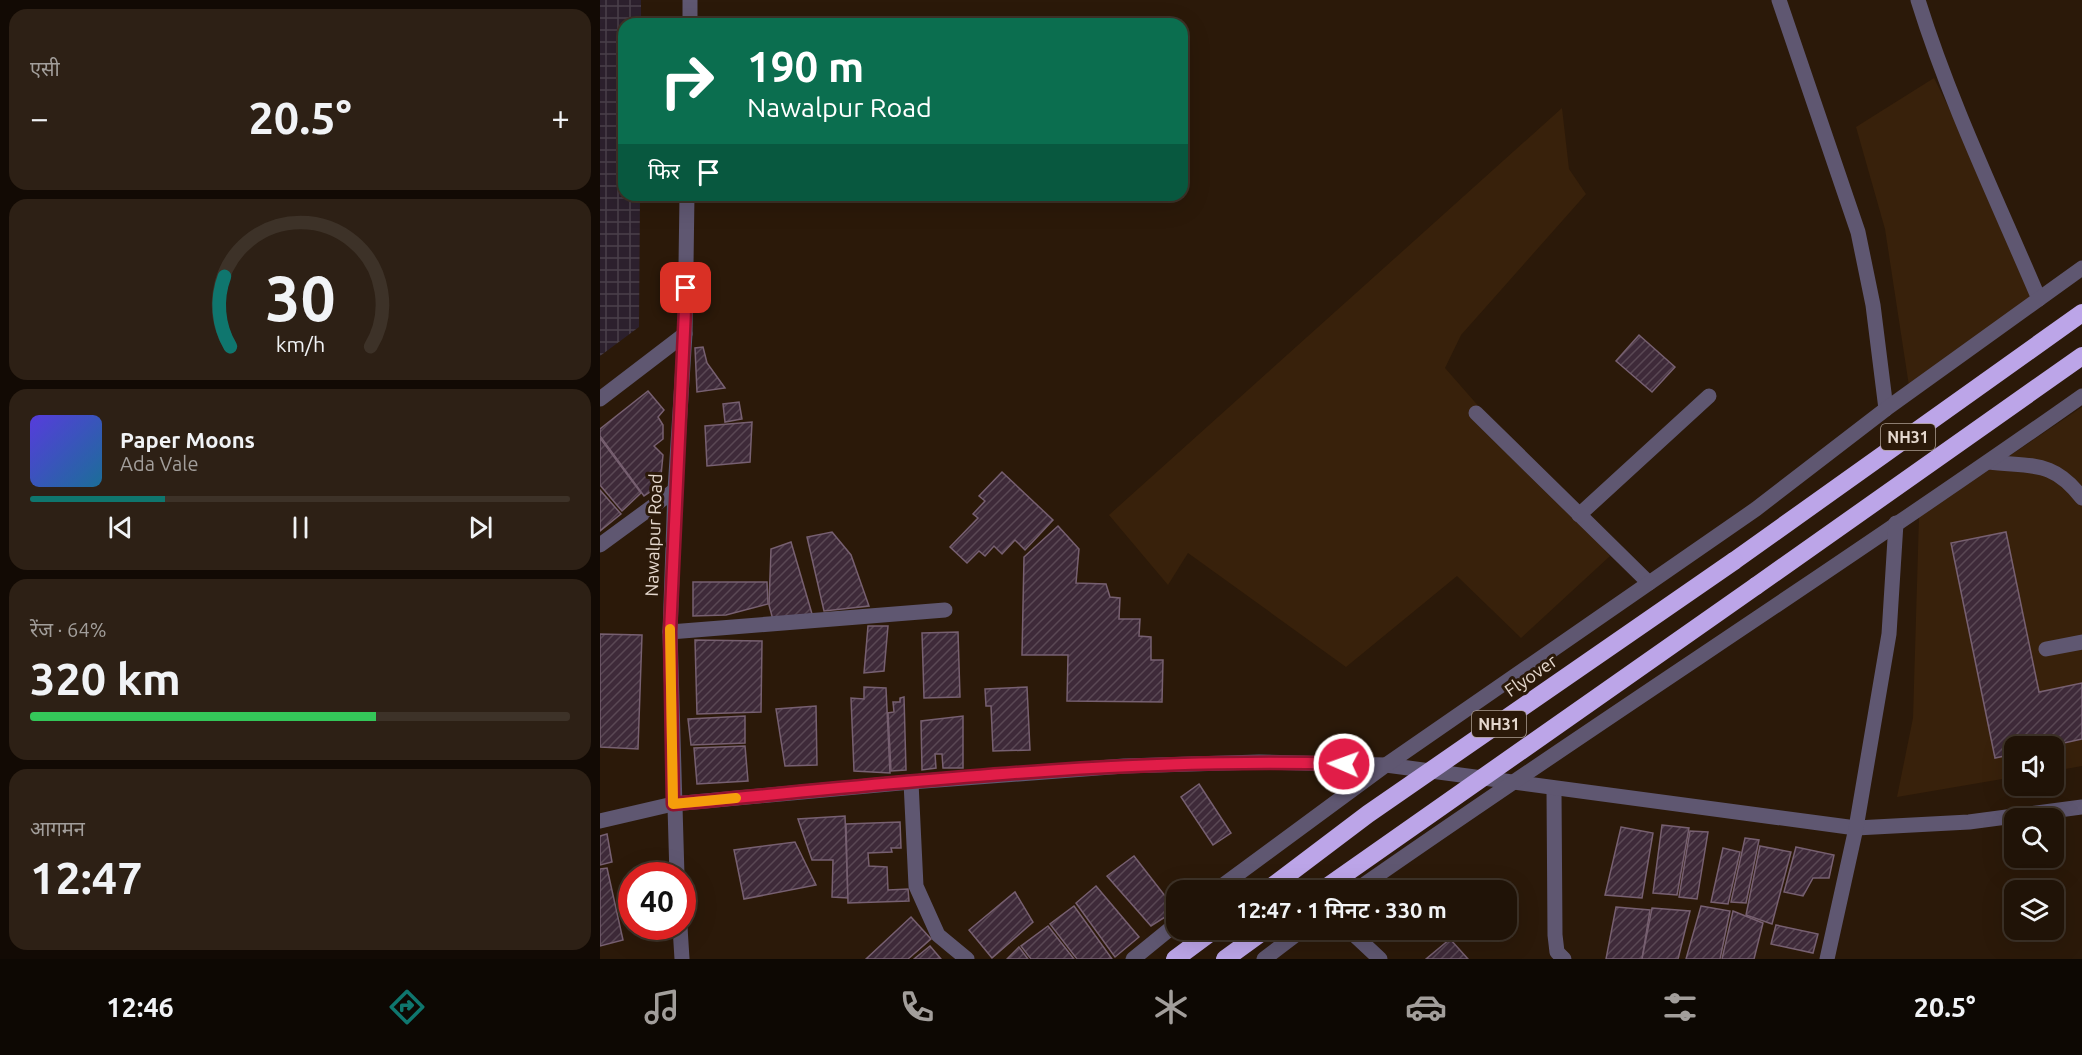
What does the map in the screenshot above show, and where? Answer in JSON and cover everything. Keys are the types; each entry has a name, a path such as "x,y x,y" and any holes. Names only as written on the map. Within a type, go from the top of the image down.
{"highway":[{"name":"Flyover","path":"1281,880 1368,814 1734,561 2082,313"},
{"name":"NH31","path":"1336,880 2082,356"},
{"path":"1175,959 1201,940"},
{"path":"1225,959 1251,940"}],"street":[{"path":"690,0 690,18"},
{"path":"1779,0 1858,232 1873,305 1886,409"},
{"path":"1918,0 1933,49 1954,102 2039,299"},
{"name":"Nawalpur Road","path":"676,862 670,632 675,490 685,334 687,201"},
{"path":"1230,880 1386,765 1756,509 1886,409 2082,268"},
{"path":"600,399 685,334"},
{"path":"1580,515 1709,396"},
{"path":"1371,880 1511,782 1989,462 2082,396"},
{"path":"1476,413 1649,583"},
{"path":"1989,462 2049,468 2061,474 2082,498"},
{"path":"600,545 675,490"},
{"path":"1827,959 1856,828 1889,634 1896,523"},
{"path":"670,632 945,610"},
{"path":"2046,649 2082,642"},
{"path":"600,821 673,804 911,782 1124,766 1259,762 1386,765 1554,790 1856,828 1968,822 2082,807"},
{"path":"911,782 916,886 938,935 967,959"},
{"path":"1554,790 1555,935 1557,952 1564,959"},
{"path":"1133,959 1166,932"},
{"path":"681,940 682,959"},
{"path":"1264,959 1289,940"},
{"path":"1360,940 1380,959"}],"shaded area":[{"path":"600,0 641,0 641,18 618,18 618,201 640,201 639,327 600,356"},
{"path":"1934,78 2040,291 1909,386 1885,229 1856,127"},
{"path":"1562,108 1569,169 1586,194 1461,335 1445,368 1610,556 1521,638 1457,576 1346,667 1188,553 1168,585 1109,515"},
{"path":"2082,407 2082,766 2064,769 2064,736 2004,736 2004,779 1897,797 1913,718 1919,517"}],"building":[{"path":"1639,335 1675,367 1652,392 1616,361"},
{"path":"703,347 707,363 725,388 697,392 695,348"},
{"path":"648,391 664,410 658,417 663,425 663,439 654,446 663,455 660,485 644,496 600,436 600,429"},
{"path":"739,402 742,419 725,422 723,404"},
{"path":"752,422 750,462 707,466 705,426"},
{"path":"600,438 641,493 622,511 600,485"},
{"path":"1002,472 1053,520 1025,550 1015,540 1002,554 994,546 985,556 979,551 967,563 950,547 978,518 973,514 985,501 979,496"},
{"path":"600,490 621,514 600,531"},
{"path":"1058,526 1079,549 1076,583 1106,584 1110,597 1120,598 1119,619 1140,619 1139,636 1151,637 1151,660 1163,660 1162,702 1067,701 1068,655 1022,655 1024,557"},
{"path":"832,532 851,555 869,606 824,611 807,537"},
{"path":"2006,532 2039,692 2082,683 2082,739 2064,743 2064,736 2004,736 2004,756 1995,758 1951,543"},
{"path":"791,542 812,614 773,620 769,605 771,549"},
{"path":"693,582 767,582 768,604 726,615 693,616"},
{"path":"868,626 888,626 884,671 864,673"},
{"path":"958,632 960,697 924,698 922,633"},
{"path":"600,634 642,635 638,749 600,747"},
{"path":"695,640 762,641 761,712 697,714"},
{"path":"864,687 886,688 890,773 854,771 851,698 864,699"},
{"path":"1027,687 1030,750 993,751 991,706 986,706 985,689"},
{"path":"904,697 906,770 891,771 888,713 894,712 893,702 900,702 900,698"},
{"path":"816,706 817,765 785,766 776,709"},
{"path":"745,716 745,743 691,745 688,719"},
{"path":"963,716 963,768 943,768 942,754 935,754 936,768 922,770 921,721"},
{"path":"745,746 748,781 697,784 694,748"},
{"path":"1199,784 1231,833 1213,845 1181,797"},
{"path":"845,816 848,898 832,897 833,860 812,860 798,819"},
{"path":"900,822 901,848 891,848 892,852 868,853 869,866 887,867 888,890 908,889 909,901 848,903 846,824"},
{"path":"1662,825 1689,828 1677,895 1653,893"},
{"path":"1621,827 1653,833 1642,898 1605,895"},
{"path":"1690,831 1708,832 1697,899 1679,897"},
{"path":"607,834 612,862 600,865 600,836"},
{"path":"1745,838 1759,840 1746,903 1731,902"},
{"path":"795,842 816,885 744,899 734,850"},
{"path":"1760,846 1791,852 1772,924 1746,915"},
{"path":"1796,847 1834,855 1829,878 1813,878 1803,896 1784,892"},
{"path":"1723,848 1740,852 1728,904 1711,902"},
{"path":"1134,856 1166,897 1166,916 1151,926 1107,876"},
{"path":"607,868 618,918 618,940 623,940 600,946 600,869"},
{"path":"1096,886 1139,937 1115,957 1076,903"},
{"path":"1015,892 1033,922 992,958 969,930"},
{"path":"1074,906 1112,959 1077,959 1050,924"},
{"path":"1701,906 1730,911 1720,959 1686,959"},
{"path":"1616,907 1650,910 1642,959 1606,959"},
{"path":"1652,908 1690,911 1678,959 1642,959"},
{"path":"1733,911 1763,923 1754,959 1722,959"},
{"path":"911,917 931,939 908,959 866,959"},
{"path":"1776,925 1818,934 1813,953 1771,944"},
{"path":"1048,926 1074,959 1031,959 1021,946"},
{"path":"1451,940 1468,959 1426,959"},
{"path":"930,946 941,959 914,959"},
{"path":"1019,947 1028,959 1007,959"}],"slow traffic":[{"path":"670,629 673,804 736,798"}],"route":[{"path":"686,288 670,632 673,804 911,782 1124,766 1259,762 1344,764"}]}
